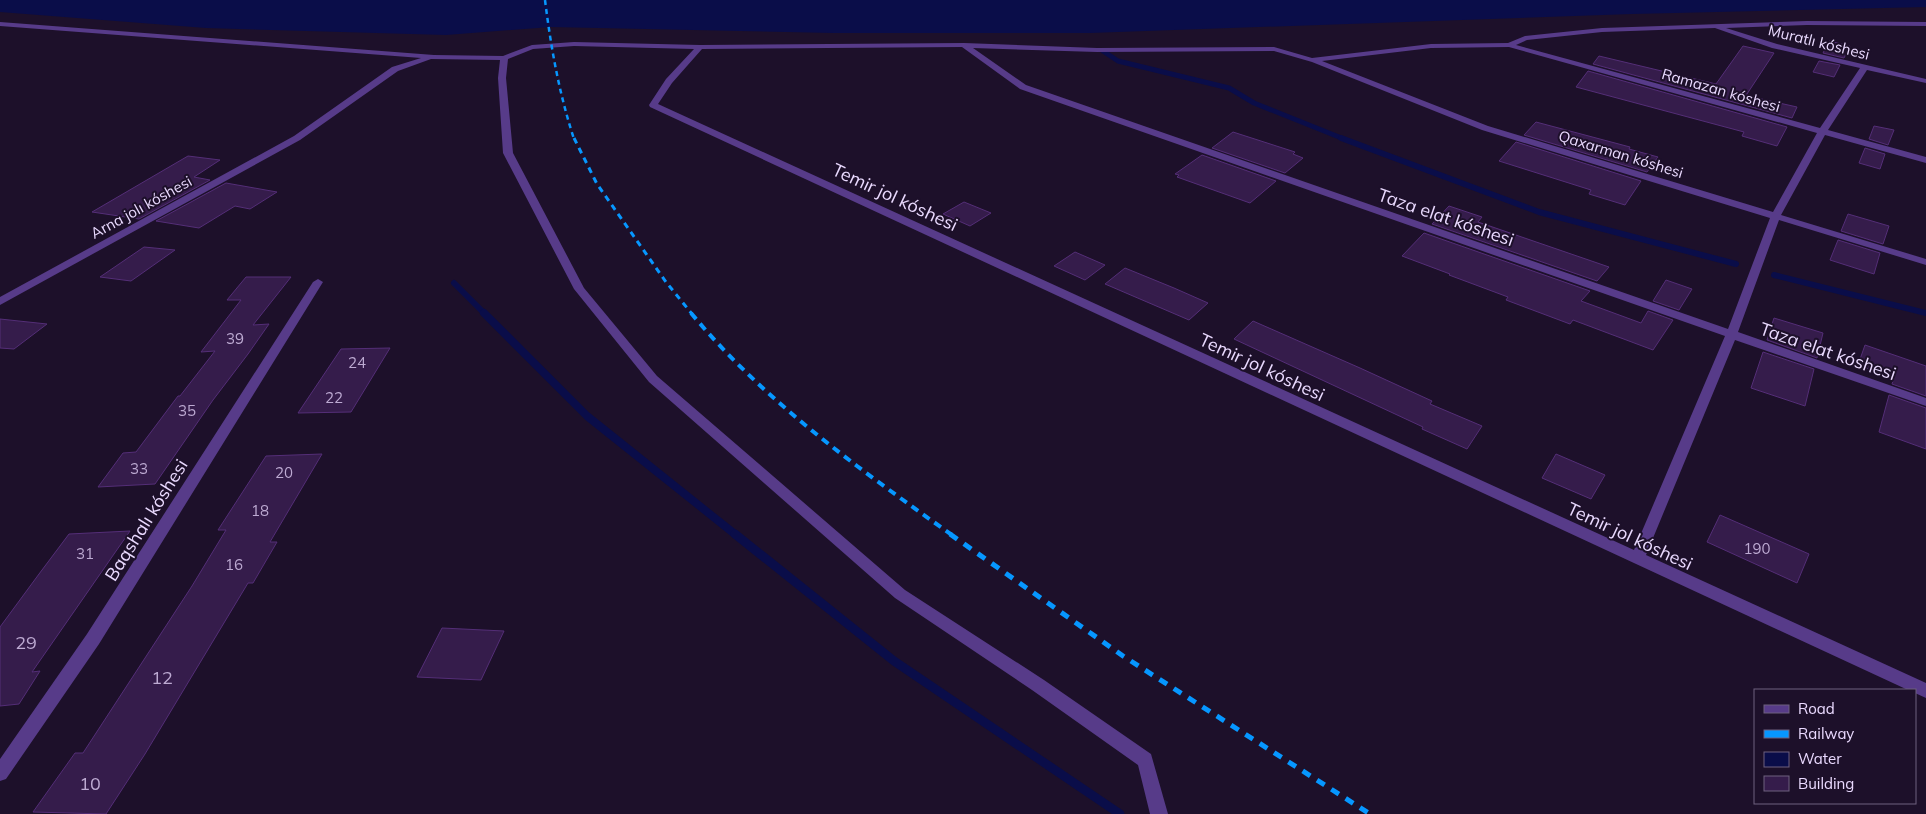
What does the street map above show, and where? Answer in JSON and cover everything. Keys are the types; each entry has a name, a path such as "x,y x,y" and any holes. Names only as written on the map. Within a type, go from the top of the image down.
{"street":[{"path":"1312,60 1431,46 1509,45 1525,38 1602,30 1807,23 1926,24"},
{"path":"0,24 434,57 504,58 502,78 508,153 579,289 653,379 900,594 1038,685 1145,760 1159,814"},
{"name":"Muratlı kóshesi","path":"1707,25 1775,46 1926,81"},
{"name":"Qaxarman kóshesi","path":"504,58 532,47 574,44 700,46 964,45 1097,50 1274,49 1312,60 1485,128 1926,262"},
{"name":"Taza elat kóshesi","path":"964,45 1023,87 1926,402"},
{"name":"Ramazan kóshesi","path":"1509,45 1926,160"},
{"name":"Temir jol kóshesi","path":"700,46 669,81 653,105 1926,691"},
{"name":"Arna jolı kóshesi","path":"0,302 297,138 396,69 434,57"},
{"path":"1637,559 1732,334 1775,217 1822,132 1865,67"},
{"name":"Baqshalı kóshesi","path":"0,773 93,639 318,282"}],"water":[{"path":"0,0 1926,0 1926,7 1632,14 1090,33 833,33 551,27 446,35 206,28 0,12"}],"building":[{"path":"1829,41 1850,46 1844,58 1823,53"},
{"path":"1743,46 1774,53 1747,94 1748,96 1797,107 1792,118 1593,64 1599,56 1716,84"},
{"path":"1819,61 1840,65 1834,77 1813,72"},
{"path":"1588,71 1787,127 1777,146 1742,136 1744,132 1576,87"},
{"path":"1536,122 1630,147 1629,149 1658,157 1647,172 1524,135"},
{"path":"1874,126 1894,130 1888,145 1869,139"},
{"path":"1233,132 1295,152 1293,154 1303,158 1285,173 1212,148"},
{"path":"1516,142 1641,181 1625,205 1589,194 1591,190 1499,161"},
{"path":"1865,148 1885,154 1880,169 1859,163"},
{"path":"1202,155 1276,181 1250,203 1177,177 1179,175 1175,174"},
{"path":"188,156 220,160 194,177 210,180 139,219 92,212"},
{"path":"226,183 277,192 250,209 235,206 199,228 156,221"},
{"path":"964,202 991,213 970,226 943,214"},
{"path":"1449,206 1482,217 1478,222 1609,267 1597,281 1432,224"},
{"path":"1848,214 1889,226 1883,244 1841,231"},
{"path":"1424,233 1590,291 1581,301 1641,323 1648,311 1673,320 1653,350 1573,320 1570,324 1506,300 1508,297 1402,256"},
{"path":"1838,240 1880,253 1874,274 1830,260"},
{"path":"144,247 175,250 131,281 100,277"},
{"path":"1075,252 1105,265 1085,280 1054,266"},
{"path":"1125,268 1208,303 1189,320 1105,284"},
{"path":"246,277 291,277 253,325 269,324 248,354 213,400 155,484 98,487 123,453 136,452 215,351 201,352 241,300 227,300"},
{"path":"1666,280 1692,289 1679,310 1653,301"},
{"path":"1774,318 1823,333 1817,358 1767,340"},
{"path":"0,319 47,324 14,349 0,348"},
{"path":"1253,321 1432,401 1430,404 1482,426 1467,449 1422,429 1423,427 1234,339"},
{"path":"1865,345 1926,366 1926,396 1892,384 1894,378 1858,365"},
{"path":"390,348 351,412 298,413 341,349"},
{"path":"1763,352 1814,369 1805,406 1751,388"},
{"path":"1889,395 1926,408 1926,449 1879,432"},
{"path":"322,454 270,542 277,542 253,583 248,583 145,754 106,814 33,812 75,753 83,753 192,586 226,530 218,530 266,456"},
{"path":"1556,454 1605,475 1591,499 1542,478"},
{"path":"1720,515 1809,554 1797,583 1707,542"},
{"path":"130,531 32,672 40,671 19,704 0,706 0,627 39,574 69,534"},
{"path":"442,628 504,631 481,680 417,677"}],"waterway":[{"path":"1103,51 1118,61 1229,88 1254,103 1344,139"},
{"path":"1341,138 1539,212 1736,264"},
{"path":"1774,275 1926,313"},
{"path":"454,283 587,416 736,535"},
{"path":"735,534 894,661 1120,814"}],"railway":[{"path":"545,0 556,70 574,139"},
{"path":"574,138 597,184 666,282 692,314"},
{"path":"691,313 719,345 781,405 882,485 952,535"},
{"path":"950,534 1123,656 1370,814"}]}
